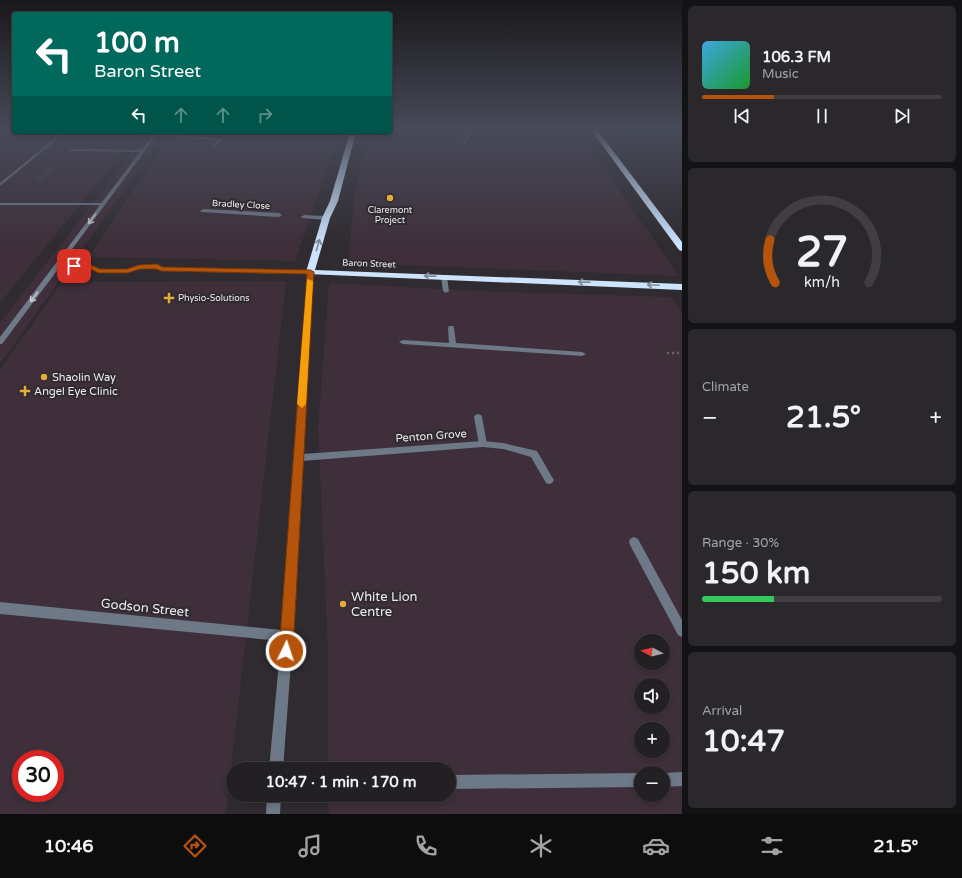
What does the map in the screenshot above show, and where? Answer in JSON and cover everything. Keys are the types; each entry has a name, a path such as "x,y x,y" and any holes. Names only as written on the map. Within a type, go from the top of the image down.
{"highway":[{"path":"310,272 326,218 334,201 343,169"},
{"path":"623,169 682,248"},
{"name":"Baron Street","path":"310,272 682,287"}],"street":[{"path":"0,185 19,169"},
{"path":"0,342 129,169"},
{"path":"0,204 103,204"},
{"name":"Bradley Close","path":"203,211 279,215"},
{"path":"304,217 326,218"},
{"name":"Baron Street","path":"58,266 89,266 99,271 128,271 139,267 157,266 161,269 310,272"},
{"path":"277,762 287,636 310,272"},
{"path":"444,277 446,291"},
{"path":"451,328 453,345"},
{"path":"403,342 582,354"},
{"path":"478,417 483,444"},
{"name":"Penton Grove","path":"298,458 483,444 503,446 534,454 549,480"},
{"path":"634,542 682,631"},
{"name":"Godson Street","path":"0,608 287,636"},
{"path":"670,780 682,779"},
{"path":"456,782 634,780"},
{"path":"273,814 274,802"}],"path":[{"path":"667,353 682,353"}],"shaded area":[{"path":"0,169 109,169 0,303"},
{"path":"119,169 140,169 0,364 0,323"},
{"path":"147,169 327,169 295,261 89,257"},
{"path":"361,169 604,169 679,276 348,263 354,199"},
{"path":"286,281 232,762 226,762 226,802 227,802 226,814 0,814 0,369 62,282"},
{"path":"329,283 480,291 670,297 682,313 682,814 329,814 328,802 456,802 456,762 328,762 328,650 318,427"}],"slow traffic":[{"path":"302,404 310,281"}],"place":[{"name":"Claremont Project","path":"390,198"},
{"name":"Physio-Solutions","path":"169,298"},
{"name":"Shaolin Way","path":"44,377"},
{"name":"Angel Eye Clinic","path":"25,391"},
{"name":"White Lion Centre","path":"343,604"}],"route":[{"path":"74,266 89,266 99,271 128,271 139,267 157,266 161,269 310,272 286,651"}]}
